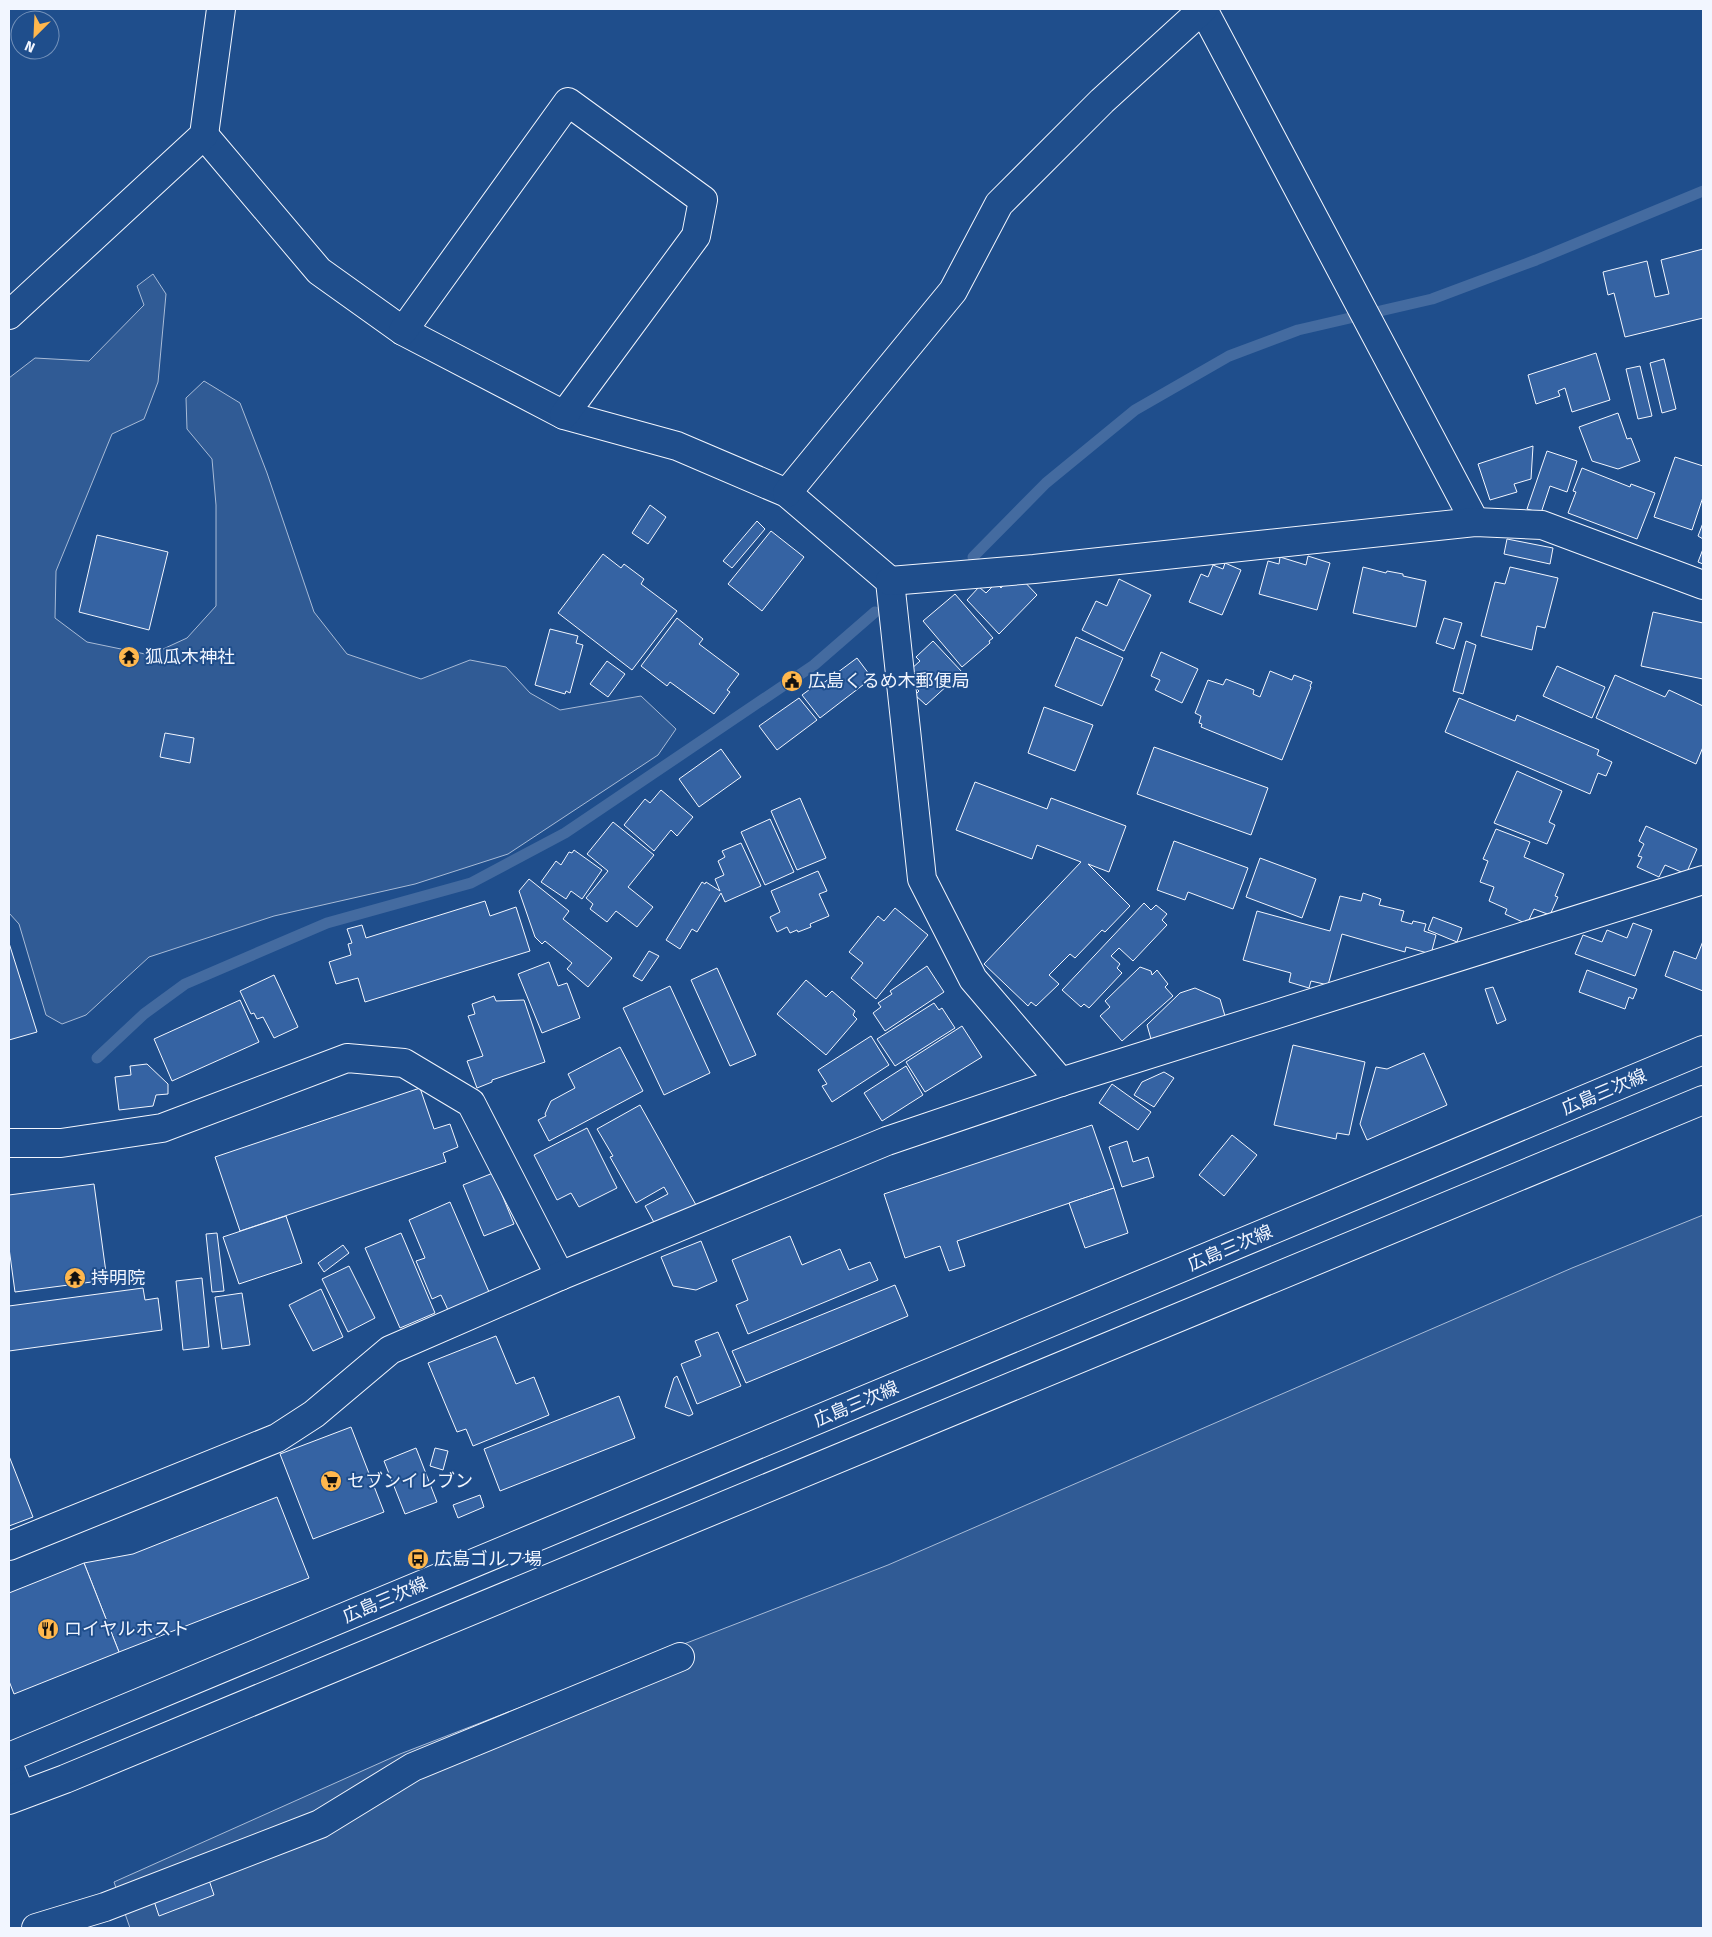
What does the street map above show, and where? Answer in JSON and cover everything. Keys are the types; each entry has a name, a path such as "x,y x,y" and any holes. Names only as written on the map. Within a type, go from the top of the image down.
{"street":[{"path":"787,493 953,292 999,204 1102,101 1203,9 1475,522"},
{"path":"9,314 204,135 217,10"},
{"path":"403,331 568,102 703,200 696,236 564,415"},
{"path":"204,135 319,271 403,331 564,415 677,446 787,493 890,581 922,879 973,979 1061,1082"},
{"path":"890,581 1044,568 1475,522 1542,525 1703,585"},
{"path":"9,1546 277,1438 314,1414 390,1350 560,1276 887,1141 1061,1082 1703,880"},
{"name":"広島三次線","path":"9,1757 1703,1050"},
{"path":"9,1143 61,1143 162,1128 347,1058 404,1063 471,1103 560,1276"},
{"path":"9,1766 15,1798 65,1779 1703,1100"},
{"path":"36,1928 105,1907 320,1824 413,1766 680,1657"}],"shaded area":[{"path":"153,274 166,294 158,382 144,419 112,434 56,571 55,618 87,642 150,655 187,638 216,606 216,505 212,459 187,429 186,398 204,381 240,403 267,473 314,612 347,654 421,679 470,660 506,667 530,693 560,710 641,696 676,729 658,755 508,854 415,884 274,916 149,957 86,1015 62,1024 46,1015 19,924 9,913 9,378 35,358 89,361 144,305 137,286"},
{"path":"1703,1215 1703,1928 130,1928 114,1882 400,1754 888,1565 1572,1268"}],"building":[{"path":"1703,249 1703,318 1625,337 1614,293 1608,295 1603,272 1647,261 1655,297 1669,294 1661,260"},
{"path":"1596,353 1610,400 1572,412 1565,388 1558,391 1560,396 1536,404 1528,375"},
{"path":"1664,359 1676,409 1662,413 1650,363"},
{"path":"1640,366 1652,416 1638,419 1626,369"},
{"path":"1618,413 1627,439 1631,438 1640,461 1618,469 1592,461 1579,427"},
{"path":"1533,446 1531,479 1514,484 1517,492 1490,500 1478,464"},
{"path":"1547,451 1577,461 1567,492 1550,486 1541,513 1527,509"},
{"path":"1675,457 1703,466 1703,497 1692,530 1654,517"},
{"path":"1582,468 1630,487 1631,484 1655,493 1637,539 1568,513 1576,492 1573,491"},
{"path":"650,505 666,517 648,544 632,533"},
{"path":"757,521 765,529 732,568 723,561"},
{"path":"1703,523 1703,539 1698,536"},
{"path":"771,531 804,557 762,611 728,584"},
{"path":"97,535 168,552 149,630 79,612"},
{"path":"1507,539 1553,548 1550,564 1504,554"},
{"path":"1703,549 1703,564 1698,562"},
{"path":"603,554 621,568 624,564 644,579 641,584 677,611 632,670 558,613"},
{"path":"1308,556 1330,563 1317,610 1259,594 1268,561 1279,564 1280,557 1306,565"},
{"path":"1225,563 1241,570 1222,615 1189,602 1201,574 1208,577 1213,565 1223,569"},
{"path":"1363,567 1386,573 1387,571 1403,574 1403,576 1426,581 1416,627 1353,613"},
{"path":"1510,567 1558,578 1545,628 1537,626 1532,650 1481,636 1495,582 1505,584"},
{"path":"1020,577 1037,595 999,634 967,600 979,587 986,593 996,583 1001,588 1008,580"},
{"path":"1119,579 1151,595 1124,651 1082,630 1096,601 1107,606"},
{"path":"955,594 993,638 989,641 990,643 962,667 923,621"},
{"path":"1653,612 1703,623 1703,679 1641,666"},
{"path":"677,618 703,639 699,644 739,674 727,690 730,692 714,714 670,682 667,686 641,666"},
{"path":"1444,618 1462,623 1454,649 1436,643"},
{"path":"550,629 578,636 576,643 583,645 570,693 566,691 565,694 535,685"},
{"path":"1076,637 1123,658 1102,706 1055,686"},
{"path":"933,641 962,672 926,705 915,695 919,691 909,681 916,675 910,670 920,661 916,657"},
{"path":"1466,641 1476,645 1463,694 1453,691"},
{"path":"1161,652 1198,669 1182,703 1155,690 1160,680 1151,676"},
{"path":"857,658 872,678 820,718 802,695 817,684 818,687"},
{"path":"607,661 625,674 608,697 590,684"},
{"path":"1557,666 1605,687 1592,718 1543,696"},
{"path":"1270,671 1292,680 1294,675 1312,682 1282,760 1201,727 1202,724 1199,723 1201,716 1195,713 1208,680 1223,685 1226,679 1254,690 1253,694 1260,697"},
{"path":"1615,675 1665,697 1669,690 1703,706 1703,747 1696,764 1596,718"},
{"path":"799,698 817,720 777,750 759,726"},
{"path":"1459,698 1515,721 1517,715 1599,750 1597,755 1612,762 1606,776 1598,773 1590,794 1445,732"},
{"path":"1044,707 1093,725 1075,771 1028,753"},
{"path":"165,733 194,738 190,763 160,757"},
{"path":"1154,747 1268,788 1251,835 1137,794"},
{"path":"721,749 741,777 699,807 679,779"},
{"path":"1517,771 1562,791 1549,822 1555,825 1547,844 1494,823"},
{"path":"975,782 1047,809 1051,798 1126,826 1109,872 1088,864 1130,906 1105,932 1102,930 1075,958 1070,954 1049,975 1059,984 1036,1006 1031,1002 1028,1006 984,964 1081,862 1037,845 1032,859 956,830"},
{"path":"661,790 693,817 677,836 671,830 654,851 624,825 645,799 650,803"},
{"path":"800,798 826,858 797,870 771,811"},
{"path":"770,819 794,872 765,885 741,832"},
{"path":"613,822 654,855 628,887 653,907 637,927 616,911 607,922 590,909 593,904 586,898 608,871 587,854"},
{"path":"1646,826 1697,849 1686,874 1665,865 1659,877 1637,867 1642,857 1638,856 1644,844 1639,841"},
{"path":"1496,829 1530,842 1524,857 1564,874 1555,896 1558,897 1550,915 1534,909 1527,924 1505,914 1507,909 1489,901 1494,887 1480,882 1488,861 1483,859"},
{"path":"1174,841 1248,868 1233,909 1188,892 1185,900 1157,890"},
{"path":"741,843 761,886 725,902 721,893 697,932 692,929 680,949 666,940 702,882 705,884 706,882 720,891 715,879 724,875 718,861 725,857 722,851"},
{"path":"574,850 602,870 582,899 571,891 566,899 541,882 556,861 561,865 569,852 572,853"},
{"path":"1260,858 1316,879 1302,918 1246,897"},
{"path":"818,871 827,891 819,894 829,916 810,924 811,927 798,932 797,930 790,933 787,927 777,932 770,917 780,912 771,891"},
{"path":"529,879 569,911 563,919 612,958 588,987 567,969 572,963 545,941 542,944 535,937 519,891"},
{"path":"1363,893 1381,899 1379,905 1404,911 1401,921 1412,924 1413,921 1426,924 1424,931 1436,935 1431,954 1406,947 1405,952 1342,934 1328,985 1311,981 1309,988 1289,982 1291,973 1243,960 1257,911 1330,931 1340,896 1361,901"},
{"path":"485,901 490,916 516,907 530,951 365,1002 358,978 336,984 329,962 351,955 348,944 352,943 347,929 362,925 366,938"},
{"path":"1144,903 1151,910 1156,905 1167,914 1162,920 1167,925 1133,961 1119,948 1111,956 1120,964 1117,968 1122,973 1089,1008 1084,1004 1081,1007 1062,990"},
{"path":"895,908 928,935 876,999 851,978 863,963 849,952 878,916 884,921"},
{"path":"1433,917 1462,928 1457,942 1428,930"},
{"path":"1633,923 1652,930 1635,976 1575,954 1583,935 1602,942 1607,930 1627,938"},
{"path":"1703,941 1703,991 1665,976 1674,951 1696,959"},
{"path":"9,943 37,1032 9,1040"},
{"path":"649,951 659,956 642,981 633,976"},
{"path":"549,962 558,986 567,983 580,1018 542,1033 518,974"},
{"path":"927,966 944,992 885,1031 873,1013 881,1007 878,1003 892,994 890,991"},
{"path":"1140,967 1151,971 1152,975 1157,970 1168,984 1165,987 1173,996 1122,1041 1100,1016 1110,1007 1105,1001"},
{"path":"717,968 756,1055 730,1066 691,980"},
{"path":"1587,970 1637,989 1633,999 1629,997 1625,1009 1579,992"},
{"path":"274,975 298,1027 274,1038 263,1017 257,1019 254,1013 251,1014 240,991"},
{"path":"806,980 826,997 832,991 855,1011 853,1015 857,1019 826,1055 777,1014"},
{"path":"670,986 710,1073 664,1095 623,1008"},
{"path":"1493,987 1506,1020 1497,1024 1485,989"},
{"path":"1195,988 1220,999 1225,1016 1151,1039 1147,1025 1180,993"},
{"path":"494,996 496,1001 524,1000 545,1062 492,1080 492,1082 477,1088 467,1061 483,1056 468,1016 475,1014 472,1004"},
{"path":"240,1000 259,1042 172,1081 154,1039"},
{"path":"934,1003 939,1010 942,1008 955,1028 895,1066 877,1039"},
{"path":"962,1026 982,1057 925,1092 906,1062"},
{"path":"871,1036 889,1065 832,1102 822,1086 827,1084 818,1070"},
{"path":"1293,1045 1365,1062 1349,1135 1337,1133 1336,1139 1274,1125"},
{"path":"620,1047 643,1091 549,1141 538,1120 546,1116 545,1114 551,1101 575,1088 568,1074"},
{"path":"1424,1053 1447,1105 1367,1140 1360,1124 1376,1067 1387,1069"},
{"path":"147,1064 168,1084 168,1094 156,1095 153,1106 119,1110 115,1077 131,1075 130,1066"},
{"path":"906,1066 923,1095 882,1121 864,1093"},
{"path":"1164,1072 1174,1078 1154,1107 1134,1095 1142,1082"},
{"path":"1112,1084 1151,1112 1138,1130 1099,1103"},
{"path":"420,1088 434,1129 450,1124 458,1147 443,1153 446,1162 240,1231 215,1157"},
{"path":"640,1105 696,1205 656,1226 645,1206 668,1194 664,1187 636,1203 610,1157 613,1156 597,1129"},
{"path":"1092,1125 1114,1188 957,1241 965,1266 949,1271 940,1246 905,1258 884,1194"},
{"path":"587,1128 617,1188 579,1207 571,1193 557,1200 534,1155"},
{"path":"1232,1135 1257,1155 1224,1196 1199,1175"},
{"path":"1127,1141 1133,1162 1148,1157 1154,1177 1122,1187 1109,1147"},
{"path":"493,1173 514,1224 484,1236 463,1185"},
{"path":"94,1184 107,1280 15,1292 9,1248 9,1195"},
{"path":"1114,1188 1128,1233 1085,1248 1069,1203"},
{"path":"450,1202 489,1292 448,1310 441,1295 432,1299 416,1261 425,1258 409,1220"},
{"path":"286,1216 302,1263 239,1284 223,1237"},
{"path":"217,1233 224,1291 212,1292 206,1234"},
{"path":"401,1233 435,1313 400,1328 365,1248"},
{"path":"790,1236 802,1265 840,1249 849,1270 870,1262 878,1280 748,1334 736,1305 748,1300 732,1260"},
{"path":"701,1241 717,1281 696,1290 673,1286 661,1257"},
{"path":"343,1245 349,1253 324,1272 318,1263"},
{"path":"349,1266 375,1318 348,1332 322,1279"},
{"path":"202,1278 209,1347 183,1350 176,1281"},
{"path":"895,1285 908,1316 746,1383 732,1351"},
{"path":"143,1288 145,1300 158,1298 162,1330 9,1351 9,1306"},
{"path":"321,1289 343,1337 313,1351 289,1305"},
{"path":"242,1293 250,1345 222,1349 215,1297"},
{"path":"718,1332 741,1386 697,1404 681,1364 701,1356 695,1341"},
{"path":"496,1336 516,1384 534,1377 549,1415 473,1446 466,1429 457,1432 428,1363"},
{"path":"677,1376 693,1414 689,1416 665,1407 674,1378"},
{"path":"619,1396 635,1438 500,1491 484,1449"},
{"path":"351,1427 384,1512 313,1539 280,1454"},
{"path":"416,1448 437,1502 405,1514 384,1461"},
{"path":"435,1448 448,1451 443,1470 430,1466"},
{"path":"9,1456 33,1517 9,1526"},
{"path":"480,1495 484,1507 458,1518 453,1505"},
{"path":"277,1497 309,1578 119,1652 84,1563 133,1554"},
{"path":"84,1563 119,1652 14,1694 9,1681 9,1593"},
{"path":"209,1880 214,1895 159,1916 154,1901"}],"waterway":[{"path":"973,557 1046,483 1135,410 1229,356 1298,330 1432,299 1536,260 1703,191"},
{"path":"97,1058 144,1014 185,984 327,923 471,883 565,833 814,665 875,612"}],"place":[{"name":"狐瓜木神社","path":"129,657"},
{"name":"広島くるめ木郵便局","path":"792,681"},
{"name":"持明院","path":"75,1278"},
{"name":"セブンイレブン","path":"331,1481"},
{"name":"広島ゴルフ場","path":"418,1559"},
{"name":"ロイヤルホスト","path":"48,1629"}]}
